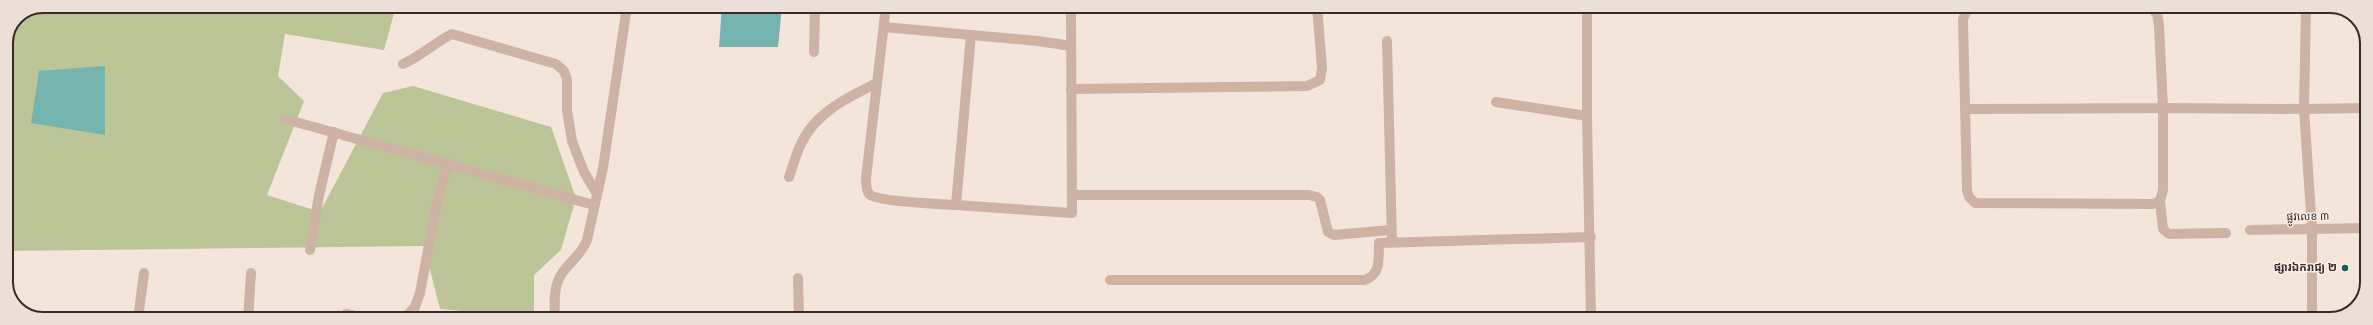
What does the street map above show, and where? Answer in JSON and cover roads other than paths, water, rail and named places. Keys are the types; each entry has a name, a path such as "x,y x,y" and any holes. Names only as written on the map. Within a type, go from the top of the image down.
{"street":[{"path":"556,312 555,292 558,280 583,250 603,168 626,13"},
{"path":"814,52 815,13"},
{"path":"885,13 866,178 869,194 888,200 1072,213 1071,13"},
{"path":"1071,89 1307,86 1320,80 1322,68 1318,13"},
{"path":"1587,13 1586,116 1591,237 1592,312"},
{"path":"1966,13 1963,19 1967,190 1969,197 1975,203 2153,204 2160,201"},
{"path":"2156,13 2159,24 2163,108 2163,190 2160,201 2163,229 2169,234 2226,233"},
{"path":"2306,13 2304,109 2312,229 2312,312"},
{"path":"884,27 1038,40 1071,46"},
{"path":"403,64 420,56 437,42 452,34 556,64 564,71 567,79 567,110 572,141 584,172 596,194"},
{"path":"956,205 971,35"},
{"path":"1387,41 1390,230 1392,242"},
{"path":"789,177 801,144 817,120 850,96 877,83"},
{"path":"1496,102 1586,116"},
{"path":"1965,109 2360,108"},
{"path":"285,119 594,206"},
{"path":"310,250 319,195 334,132"},
{"path":"410,312 415,307 420,293 437,201 448,164"},
{"path":"1072,195 1308,195 1317,197 1320,200 1328,232 1334,235 1390,230"},
{"name":"ផ្លូវលេខ ៣","path":"2250,230 2360,228"},
{"path":"1110,280 1365,280 1374,276 1377,271 1379,243 1591,237"},
{"path":"248,312 251,272"},
{"path":"139,312 144,273"},
{"path":"798,278 799,312"}],"water":[{"path":"721,13 781,13 778,47 719,47"},
{"path":"105,66 105,135 31,123 39,71"}],"place":[{"name":"ផ្សារឯករាជ្យ ២","path":"2345,268"}]}
